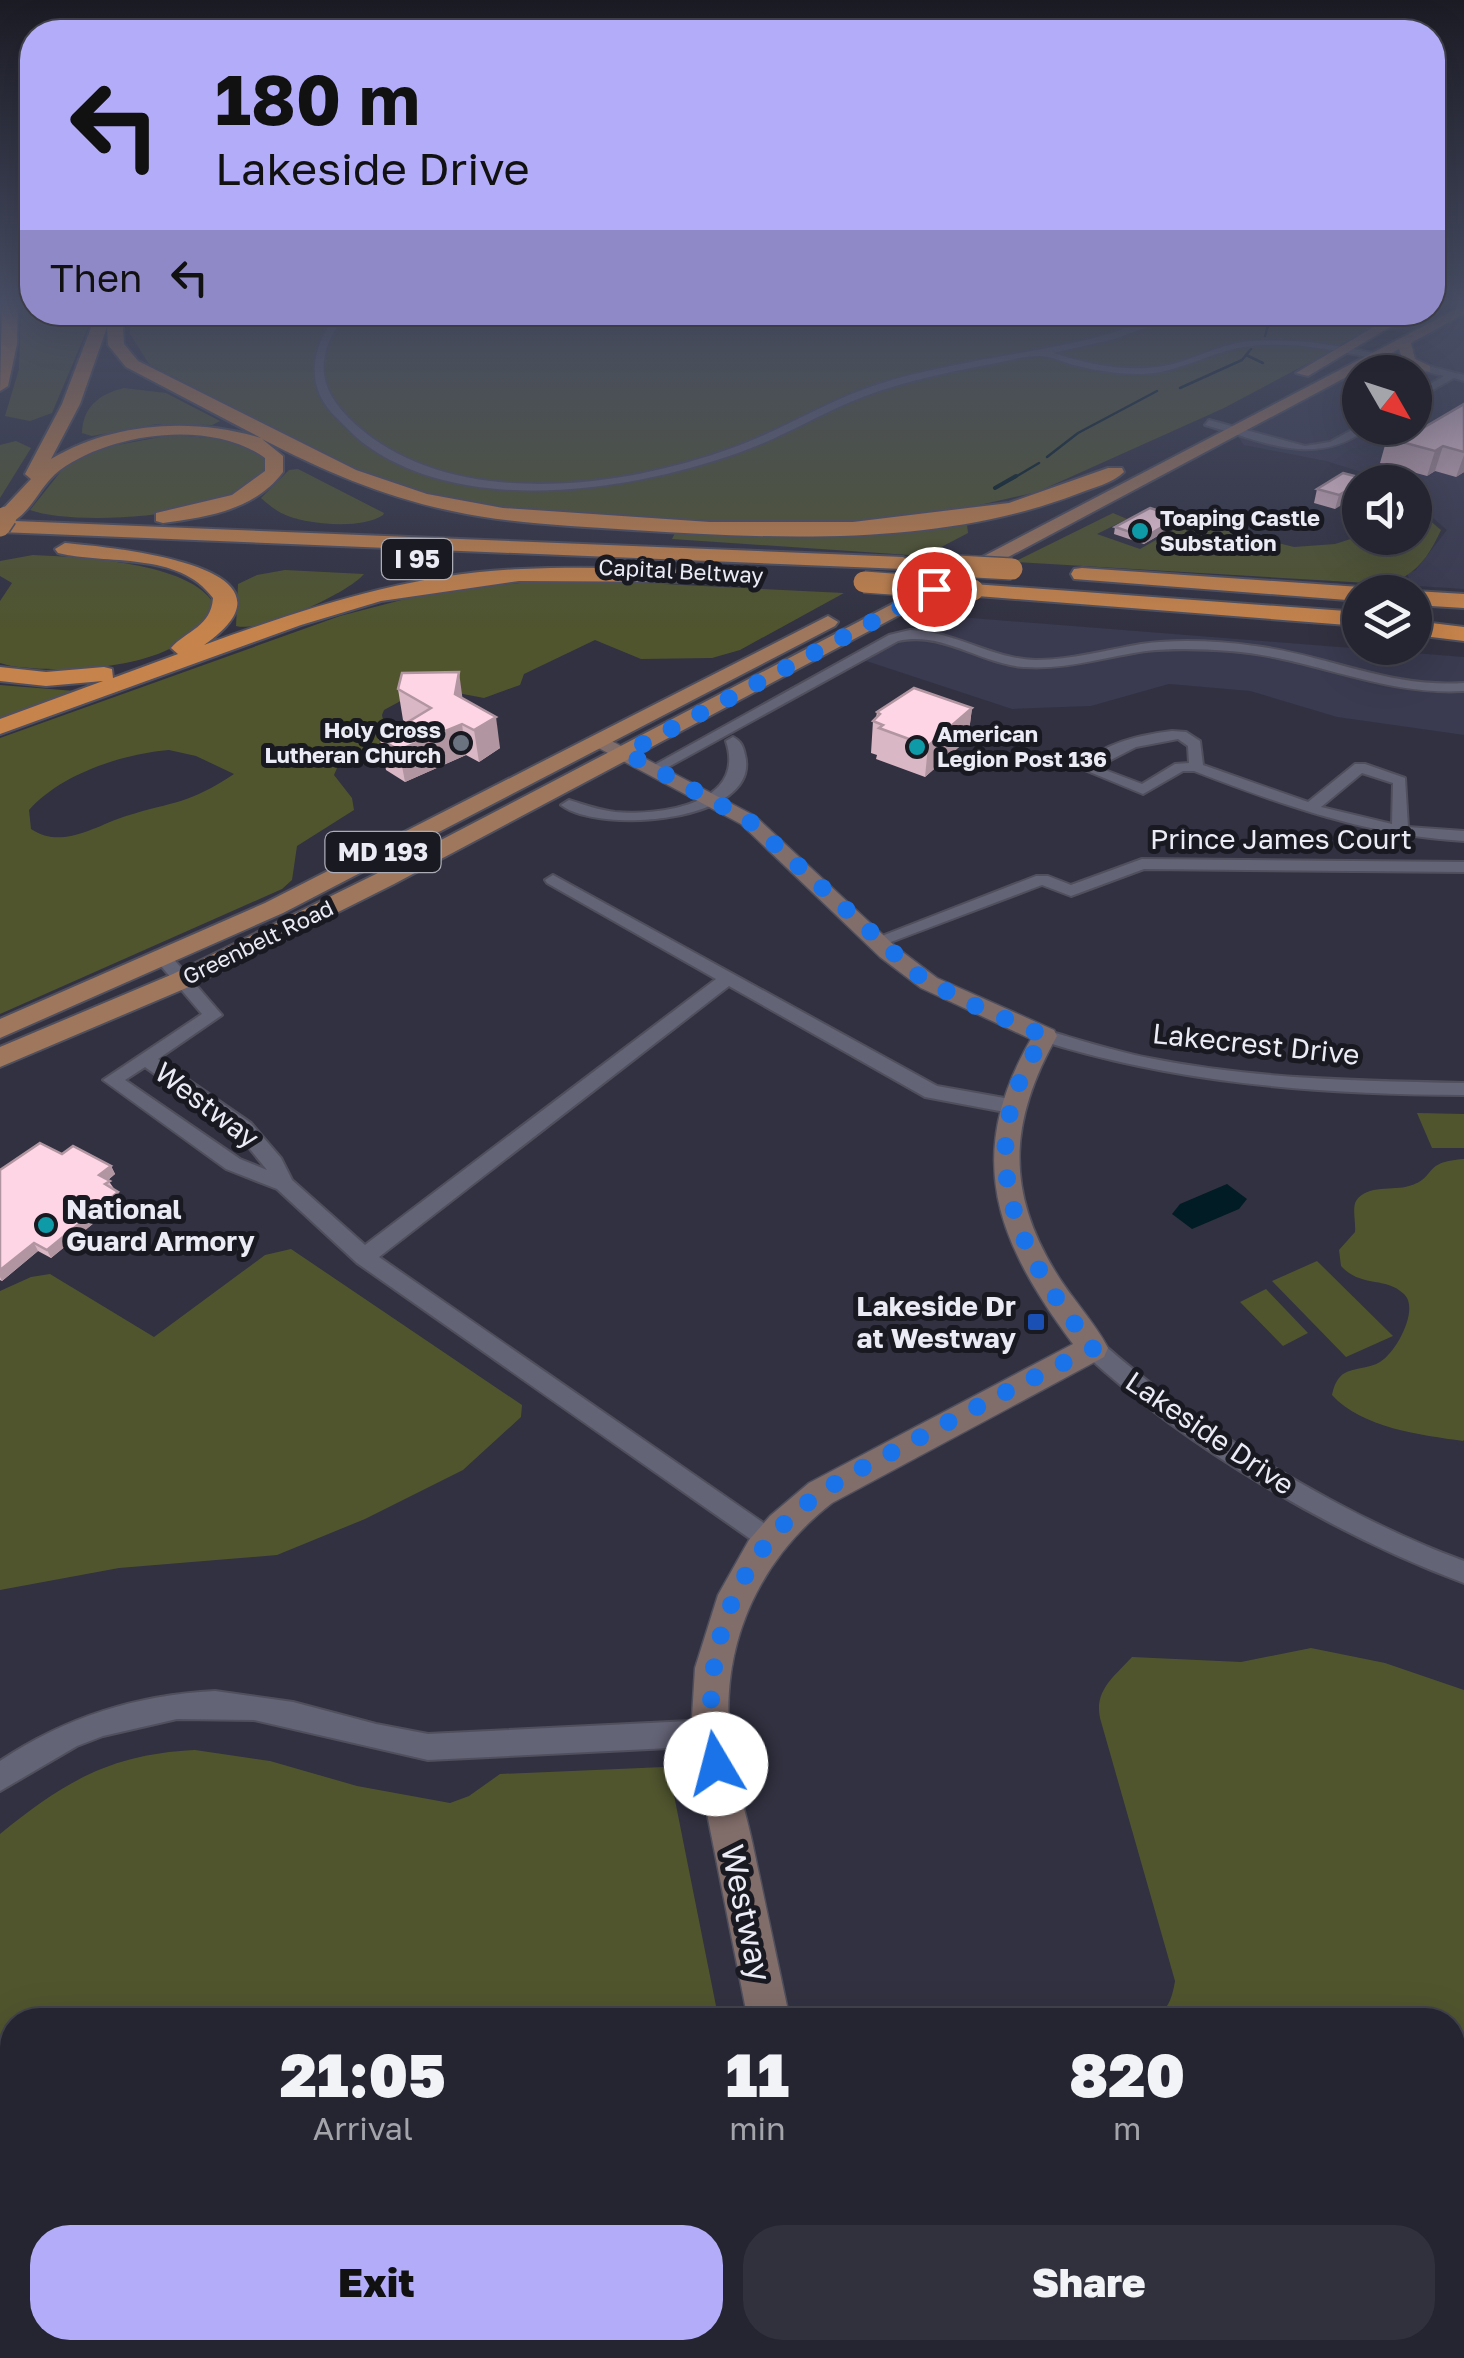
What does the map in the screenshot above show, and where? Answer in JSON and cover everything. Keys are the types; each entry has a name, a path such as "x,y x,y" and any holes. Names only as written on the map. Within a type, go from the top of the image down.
{"highway":[{"path":"2,523 66,412"},
{"path":"225,412 402,503 479,525 569,540 714,553"},
{"path":"2,523 18,511 52,466 114,440 168,432 212,432 249,439 274,456 274,472 262,485 218,506 36,536"},
{"path":"322,462 391,490 469,509 584,521 728,528 873,526 962,517 1022,506 1122,468"},
{"name":"Capital Beltway","path":"2,523 36,536 864,582 1342,619"},
{"path":"0,674 64,679 140,665 196,641 215,624 224,606 224,598 214,583 186,567 36,536"},
{"name":"Capital Beltway","path":"0,544 36,536 714,553 1342,593"},
{"path":"0,727 293,620 410,588 479,578 562,573 800,578"},
{"path":"1432,599 1464,601"},
{"path":"1432,626 1464,626"},
{"path":"1432,629 1464,634"}],"main road":[{"path":"1202,426 1228,412"},
{"name":"Greenbelt Road","path":"0,1058 182,980 626,753 1271,412"},
{"name":"Greenbelt Road","path":"0,1028 274,908 1122,468"},
{"path":"0,1072 97,1018"}],"street":[{"path":"336,412 350,428 405,465 459,480 493,484 583,483 687,466 737,450 824,412"},
{"path":"1202,426 1315,449 1342,440"},
{"path":"656,768 894,638 928,632 1003,660 1038,664 1078,662 1146,646 1256,651 1390,685 1464,687"},
{"path":"1196,767 1195,744 1185,736 1172,734 1096,758 1087,768 1144,790 1180,768 1196,767 1310,808 1400,829 1464,836"},
{"path":"569,805 608,816 654,817 683,811 730,786 739,770 739,754 733,740"},
{"name":"Lakecrest Drive","path":"600,741 712,798 771,838 877,941 942,990 1045,1036 1125,1060 1214,1076 1464,1089"},
{"path":"1310,808 1360,767 1400,780 1400,829"},
{"name":"Prince James Court","path":"877,941 1042,880 1070,892 1142,864 1464,867"},
{"path":"553,880 932,1092 1010,1106"},
{"path":"146,1059 213,1015 164,959"},
{"path":"364,1257 730,977"},
{"name":"Lakeside Drive","path":"1045,1036 1025,1069 1010,1106 1004,1163 1014,1212 1042,1277 1094,1348 1164,1405 1290,1488 1377,1536 1464,1572"},
{"name":"Westway","path":"146,1059 248,1130 274,1158 284,1184 233,1164 112,1080 146,1059"},
{"path":"284,1184 364,1257 769,1541"},
{"name":"Westway","path":"767,2008 710,1733 710,1687 725,1618 736,1590 769,1541 808,1502 1094,1348"},
{"path":"0,1777 72,1733 122,1716 176,1705 256,1706 386,1742 428,1747 710,1733"}],"shaded area":[{"path":"1270,412 1342,412 1342,445 1432,445 1432,412 1464,412 1464,589 1432,587 1432,575 1407,572 1415,571 1427,555 1432,555 1447,530 1432,517 1432,465 1342,466 1244,445 1234,431"},
{"path":"947,616 1342,647 1342,665 1432,665 1432,654 1464,657 1464,735 1337,717 1250,691 1169,684 1091,706 1012,709 857,658"},
{"path":"1227,1184 1247,1199 1239,1209 1192,1229 1172,1214 1180,1204"}],"green space":[{"path":"6,412 52,412 30,421 5,416"},
{"path":"87,412 203,412 220,421 212,425 157,424 92,436 82,433"},
{"path":"243,412 1215,412 1037,492 962,509 875,520 792,524 515,511 437,499 377,481"},
{"path":"171,435 239,440 264,457 266,470 251,486 225,499 192,508 83,518 30,510 66,465 96,449"},
{"path":"16,441 31,448 0,498 0,445"},
{"path":"298,469 383,515 350,524 310,522 284,514 261,498 289,470"},
{"path":"1113,513 1127,519 1097,534 1140,549 1189,521 1294,547 1342,542 1342,555 1427,555 1407,575 1342,575 1342,581 1014,562"},
{"path":"1432,522 1441,530 1432,546"},
{"path":"967,525 968,533 924,556 672,539 675,533"},
{"path":"33,555 104,560 159,571 202,590 214,604 201,626 181,643 155,655 94,668 35,668 0,663 0,601 12,583 0,576 0,561"},
{"path":"285,570 364,574 340,592 303,610 264,624 236,626 238,584 257,575"},
{"path":"562,579 844,593 740,650 712,658 641,659 595,640 524,674 520,685 484,698 447,691 408,697 384,710 384,724 397,733 388,743 337,768 334,775 352,798 354,810 297,846 292,880 282,889 0,1014 0,738 340,616 436,591","holes":["169,750 196,756 234,774 193,797 67,837 43,835 31,829 29,810 42,797 93,768"]},
{"path":"0,685 75,691 0,719"},
{"path":"1417,1113 1464,1114 1464,1148 1432,1148"},
{"path":"1464,1159 1463,1441 1411,1433 1376,1422 1332,1395 1343,1374 1386,1357 1408,1320 1404,1294 1389,1285 1357,1277 1341,1266 1339,1250 1355,1232 1356,1201 1367,1192 1418,1183 1441,1163"},
{"path":"291,1249 522,1405 521,1417 463,1470 365,1519 277,1555 119,1568 0,1590 0,1291 31,1277 50,1274 154,1337 265,1255"},
{"path":"1317,1261 1393,1336 1346,1357 1272,1281"},
{"path":"1266,1289 1308,1333 1283,1346 1240,1302"},
{"path":"1311,1648 1385,1663 1464,1690 1464,2008 1165,2008 1175,1981 1100,1718 1100,1699 1132,1657 1241,1662"},
{"path":"195,1750 270,1761 357,1786 450,1803 469,1796 500,1774 664,1767 670,1775 716,2008 0,2008 0,1834 90,1774 165,1753"}],"building":[{"path":"1450,412 1464,412 1464,452 1443,446 1435,451 1413,445 1432,445 1432,423"},
{"path":"1342,474 1342,493 1317,489"},
{"path":"1150,508 1179,517 1145,537 1115,527"},
{"path":"459,672 455,694 496,717 474,730 462,724 399,750 380,739 431,708 398,689 402,673"},
{"path":"914,688 972,708 928,746 879,728 883,725 873,721 880,714 877,712"},
{"name":"National Guard Armory","path":"40,1143 62,1154 73,1146 111,1166 99,1175 118,1192 47,1250 34,1243 0,1270 0,1170"}],"waterway":[{"path":"1047,457 1078,433 1117,412"},
{"path":"1012,479 1039,463"},
{"path":"995,488 1016,476"}],"place":[{"name":"Toaping Castle Substation","path":"1140,531"},
{"name":"Holy Cross Lutheran Church","path":"461,743"},
{"name":"American Legion Post 136","path":"917,747"},
{"name":"National Guard Armory","path":"46,1225"},
{"name":"Lakeside Dr at Westway","path":"1036,1322"}],"route":[{"path":"716,1764 709,1710 717,1645 736,1590 788,1520 843,1480 1094,1348 1070,1320 1035,1265 1008,1189 1004,1134 1010,1106 1025,1069 1045,1036 964,1001 918,975 888,952 748,820 626,753 934,589"}]}
